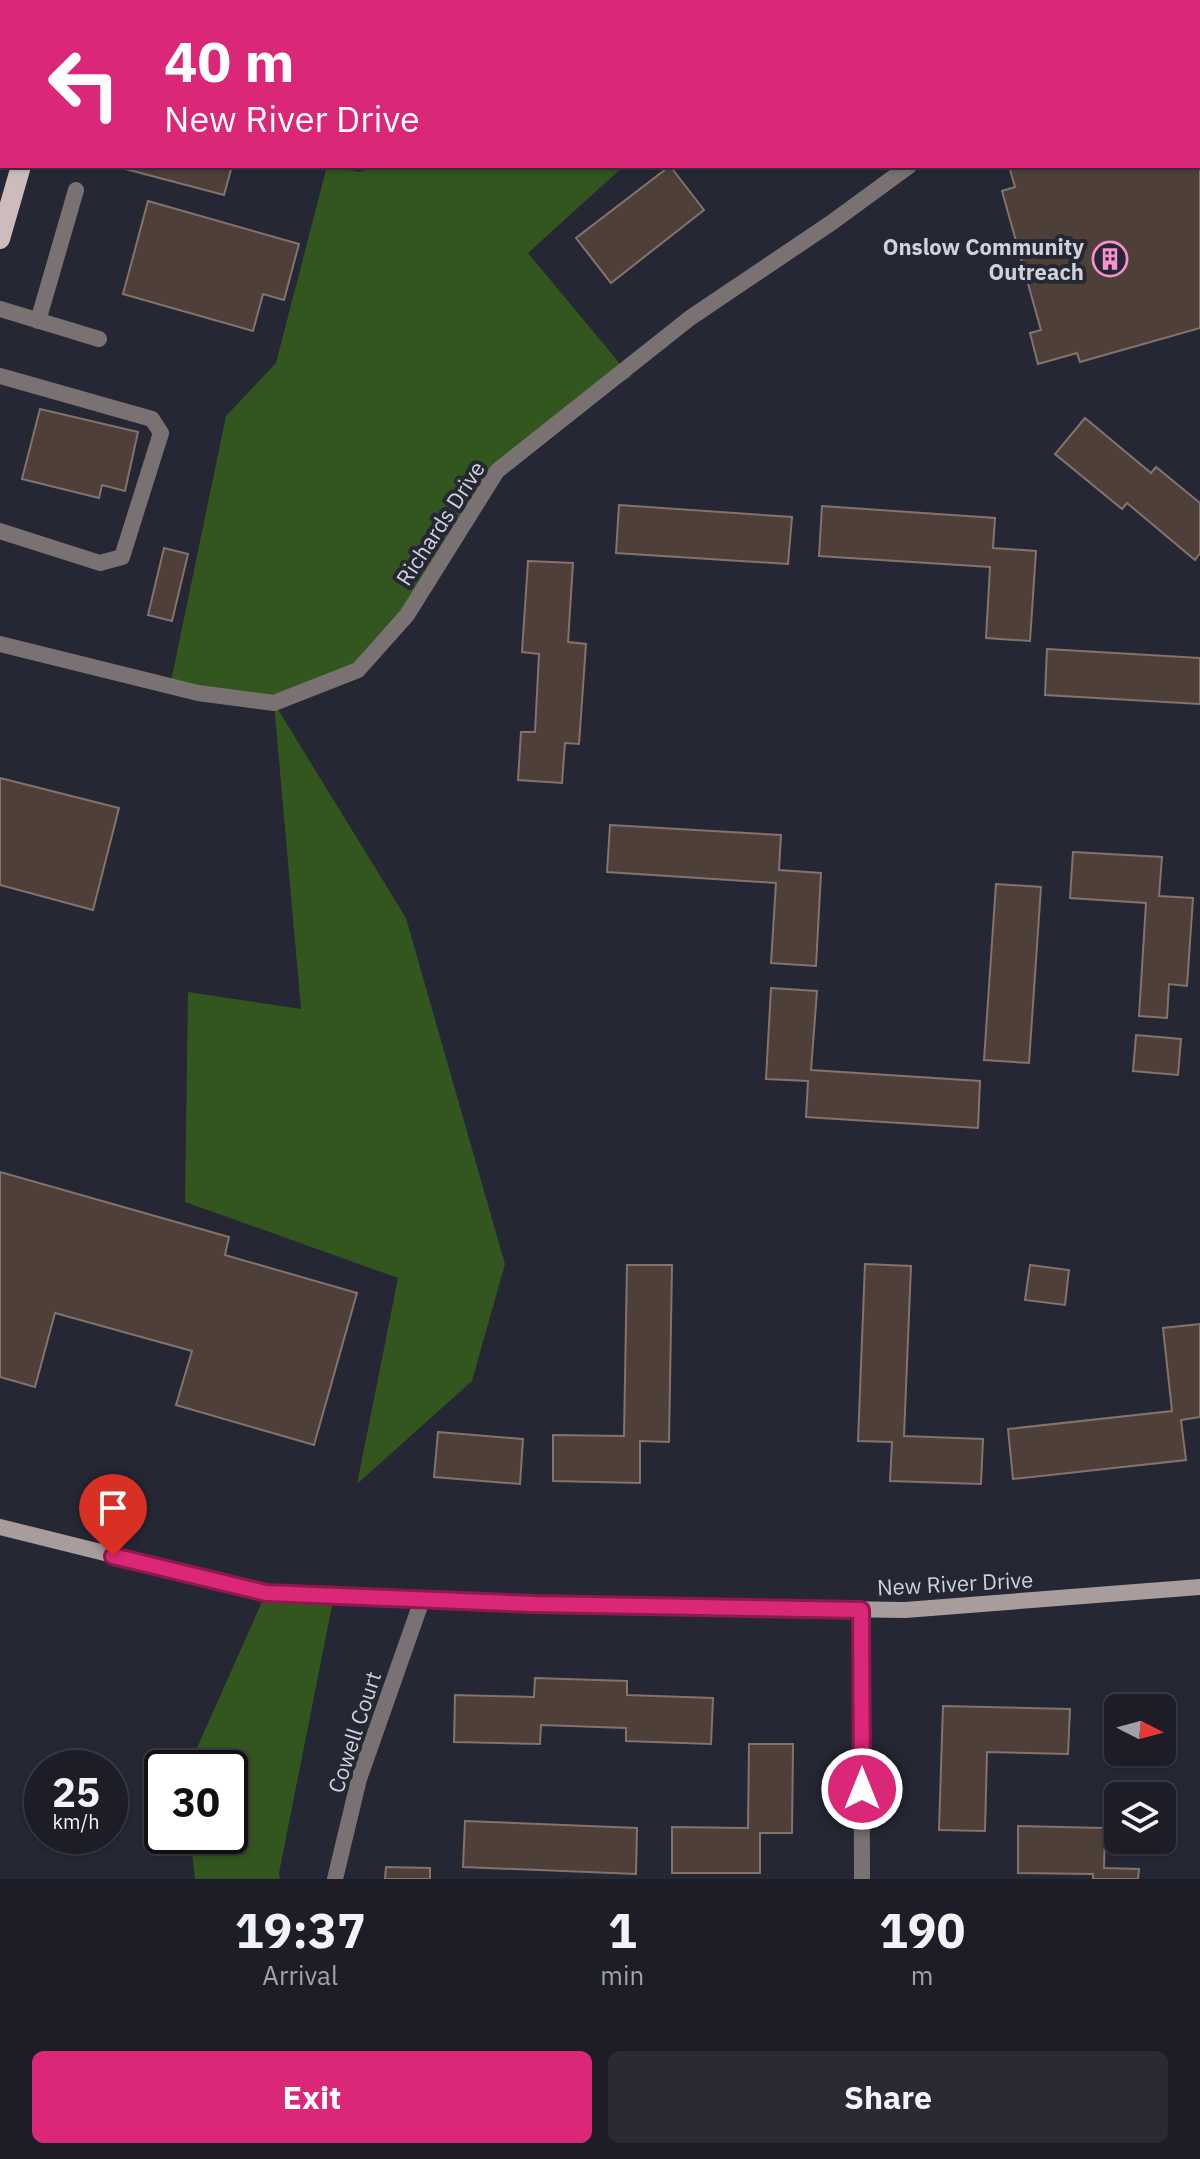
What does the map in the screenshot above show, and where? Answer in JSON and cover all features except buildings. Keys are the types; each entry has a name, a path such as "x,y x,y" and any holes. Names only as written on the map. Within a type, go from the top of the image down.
{"main road":[{"path":"0,239 20,168"}],"street":[{"name":"Richards Drive","path":"0,644 198,693 274,703 358,670 407,615 497,471 690,318 906,168"},
{"path":"38,321 76,190"},
{"path":"0,309 99,339"},
{"path":"0,376 152,419 161,433 122,557 100,563 0,531"},
{"name":"New River Drive","path":"0,1527 266,1593 422,1600 905,1610 1200,1587"},
{"name":"Cowell Court","path":"335,1879 359,1779 422,1600"},
{"path":"861,1610 862,1879"}],"green space":[{"path":"326,168 360,172 370,168 622,168 528,253 631,377 575,408 497,471 452,543 358,670 274,703 406,918 505,1264 472,1381 357,1484 398,1278 185,1202 188,992 301,1009 274,704 170,686 226,416 276,363"},
{"path":"266,1593 334,1596 280,1879 195,1879 192,1854 248,1854 248,1750 196,1750"}],"place":[{"name":"Onslow Community Outreach","path":"1110,259"}],"route":[{"path":"113,1556 266,1593 534,1604 861,1610 862,1789"}]}
